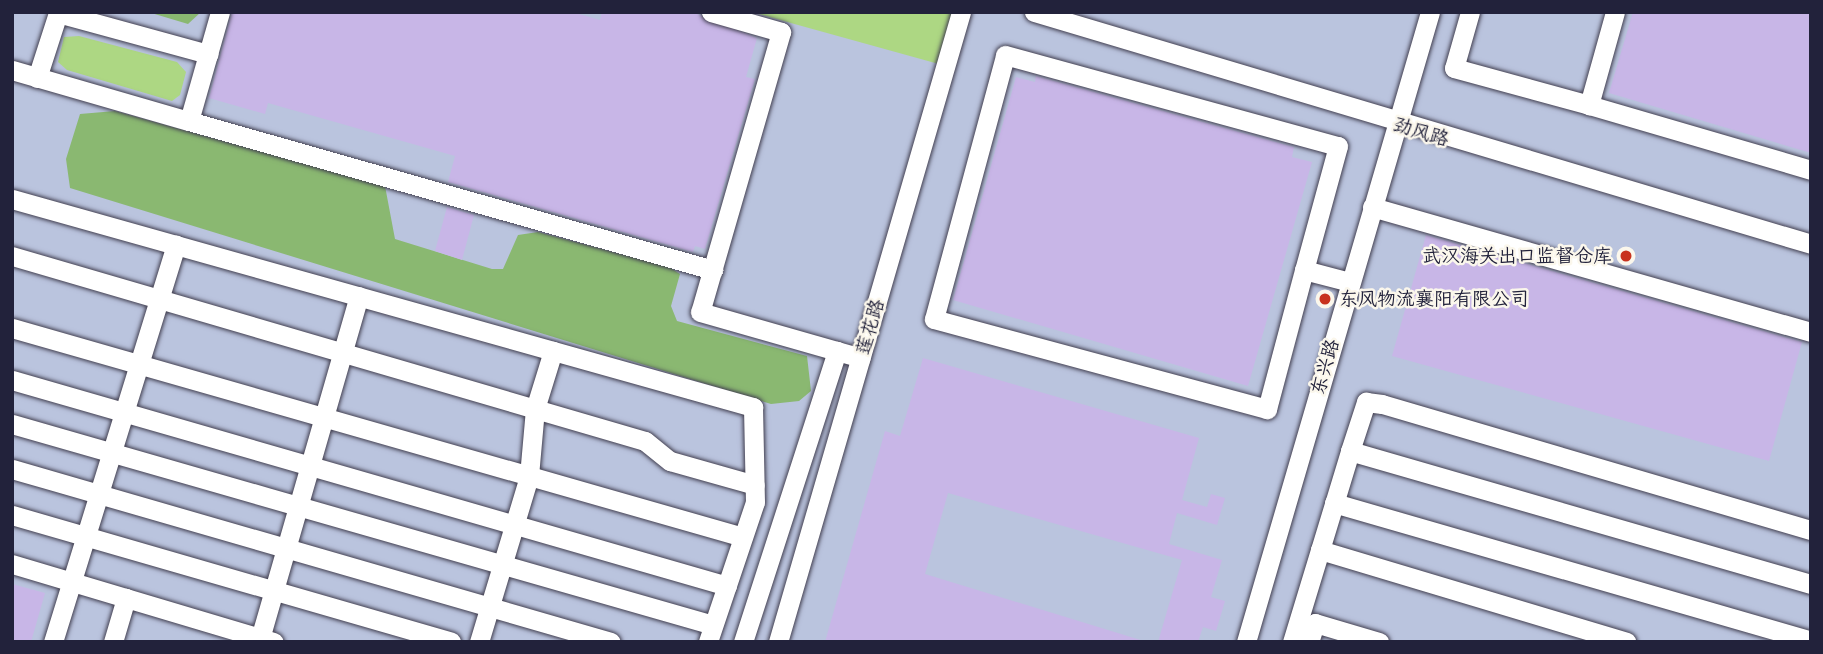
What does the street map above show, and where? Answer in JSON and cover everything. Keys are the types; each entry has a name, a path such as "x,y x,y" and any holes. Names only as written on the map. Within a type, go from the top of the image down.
{"street":[{"path":"190,121 220,12"},
{"path":"711,12 781,32 701,312 862,358"},
{"name":"莲花路","path":"778,642 961,12"},
{"name":"劲风路","path":"1034,12 1811,244"},
{"name":"劲风路","path":"1075,12 1399,119 1811,231"},
{"name":"东兴路","path":"1246,642 1430,12"},
{"path":"1470,12 1454,68 1811,170"},
{"path":"1589,105 1615,12"},
{"path":"37,78 58,13 208,54"},
{"path":"1005,55 1338,146 1304,270 1267,409 934,319 1005,55"},
{"path":"12,70 713,270"},
{"path":"12,199 753,407 755,485 743,537 710,634 502,565 12,424"},
{"path":"1372,208 1811,332"},
{"path":"53,642 176,245"},
{"path":"12,256 645,441 670,461 755,485"},
{"path":"1304,270 1350,282"},
{"path":"12,564 265,640 274,590 359,296"},
{"path":"12,328 743,537"},
{"path":"479,642 529,476 535,409 553,351"},
{"path":"743,642 837,351"},
{"path":"12,380 727,586"},
{"path":"1292,642 1366,402 1382,404 1811,530"},
{"path":"1350,450 1811,584"},
{"path":"12,469 611,642"},
{"path":"1334,503 1811,641"},
{"path":"12,515 451,642"},
{"path":"1320,550 1626,642"},
{"path":"113,642 126,598"},
{"path":"1309,642 1315,623 1379,642"}],"shaded area":[{"path":"12,12 1811,12 1811,642 12,642"}],"green space":[{"path":"148,12 201,12 188,24"},
{"path":"751,12 961,12 946,66"},
{"path":"79,36 177,62 186,72 180,95 172,101 67,70 58,62 64,37"},
{"path":"115,111 385,186 395,239 492,269 503,269 518,235 538,232 669,267 680,274 671,306 677,321 807,356 811,391 799,401 771,404 70,188 66,159 80,114"}],"building":[{"path":"232,12 572,12 600,20 602,12 692,12 757,38 746,77 755,79 705,249 695,246 693,252 448,182 455,156 268,103 265,114 209,98"},
{"path":"1633,12 1811,12 1811,153 1609,93"},
{"path":"1036,76 1294,147 1292,157 1312,162 1248,386 953,300 1016,77 1035,82"},
{"path":"447,207 474,215 462,260 435,251"},
{"path":"1426,235 1802,342 1769,461 1392,356"},
{"path":"923,358 1199,438 1182,500 1207,507 1211,494 1225,498 1217,525 1177,513 1169,544 1222,560 1211,597 1225,601 1216,631 1203,627 1198,642 1158,642 1182,560 948,493 925,574 1147,642 825,642 885,431 900,436"},
{"path":"12,584 45,593 31,642 12,642"}],"place":[{"name":"武汉海关出口监督仓库","path":"1626,256"},
{"name":"东风物流襄阳有限公司","path":"1325,299"}]}
